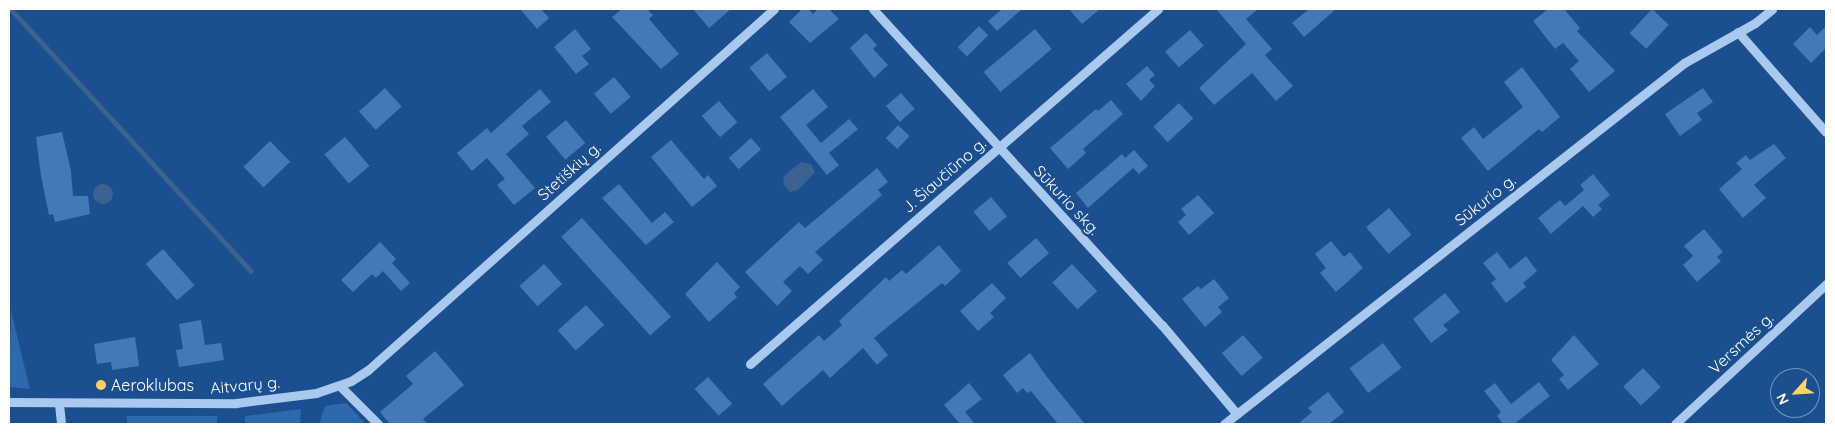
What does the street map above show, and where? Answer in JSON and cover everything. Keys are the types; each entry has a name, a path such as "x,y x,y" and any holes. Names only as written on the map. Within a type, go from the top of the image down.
{"street":[{"name":"Stetiškių g.","path":"384,356 774,9"},
{"name":"Sūkurio skg.","path":"873,9 998,148 1162,325 1237,414"},
{"name":"J. Šiaučiūno g.","path":"750,364 1158,9"},
{"name":"Sūkurio g.","path":"1224,424 1684,62 1738,32 1772,9"},
{"path":"1738,32 1826,132"},
{"name":"Versmės g.","path":"1675,424 1826,284"},
{"name":"Aitvarų g.","path":"9,402 59,404 236,403 316,393 340,386 368,370 384,356"},
{"path":"340,386 378,424"},
{"path":"59,404 60,424"}],"shaded area":[{"path":"801,162 811,164 815,172 798,190 790,192 784,185 783,177"},
{"path":"103,184 110,187 113,194 110,201 103,204 96,201 93,194 96,187"},
{"path":"11,311 30,389 9,387"},
{"path":"346,403 366,424 319,424 325,406"},
{"path":"301,409 300,424 245,424 245,416"},
{"path":"127,416 217,416 217,424 127,424"}],"building":[{"path":"520,9 541,9 549,18 537,29"},
{"path":"622,9 647,9 653,15 649,19 679,54 661,69 612,17"},
{"path":"693,9 731,9 709,28"},
{"path":"802,9 808,9 813,14 818,9 829,9 839,19 810,43 789,22"},
{"path":"1002,9 1022,9 997,31 988,21"},
{"path":"1069,9 1100,9 1082,24"},
{"path":"1216,9 1258,9 1246,19 1272,49 1265,55 1293,86 1276,101 1252,73 1214,105 1199,88 1246,44"},
{"path":"1309,9 1336,9 1304,37 1292,23"},
{"path":"1548,9 1564,9 1580,28 1577,31 1615,71 1589,92 1570,69 1579,61 1563,43 1555,49 1533,21"},
{"path":"1652,9 1669,25 1646,49 1629,33"},
{"path":"979,26 988,35 967,56 958,47"},
{"path":"1826,26 1826,48 1811,63 1793,44 1810,27 1817,35"},
{"path":"575,29 591,49 582,56 589,64 576,74 554,47"},
{"path":"1035,29 1052,49 1000,92 984,72"},
{"path":"1190,30 1204,46 1179,67 1165,52"},
{"path":"866,33 877,45 873,49 888,65 874,78 850,48"},
{"path":"767,53 787,77 769,92 749,68"},
{"path":"1147,66 1155,75 1149,80 1155,86 1141,101 1126,84"},
{"path":"1522,67 1560,117 1542,132 1539,129 1488,171 1461,138 1474,127 1483,139 1523,107 1504,82"},
{"path":"614,77 631,97 611,114 594,94"},
{"path":"385,88 402,107 376,130 359,111"},
{"path":"1703,88 1713,102 1697,113 1702,120 1680,136 1665,114"},
{"path":"540,89 551,102 522,126 529,134 506,154 535,188 514,205 497,185 505,179 487,158 472,171 457,153 487,128 491,133"},
{"path":"813,89 828,107 806,125 821,143 849,119 858,129 829,153 839,165 827,175 780,117"},
{"path":"901,93 915,109 900,122 886,106"},
{"path":"1111,100 1123,114 1083,149 1086,153 1068,169 1050,148 1096,109 1098,111"},
{"path":"719,101 737,122 720,137 702,116"},
{"path":"1179,103 1193,118 1168,142 1153,127"},
{"path":"566,120 585,143 565,160 546,137"},
{"path":"898,125 910,136 897,149 886,138"},
{"path":"62,132 71,171 73,196 88,196 90,214 55,222 53,214 49,215 36,137"},
{"path":"345,137 369,166 349,183 324,154"},
{"path":"751,138 761,149 739,169 729,158"},
{"path":"671,140 704,179 708,175 717,186 692,207 651,157"},
{"path":"270,141 290,162 264,188 243,167"},
{"path":"1774,144 1786,158 1754,185 1766,198 1743,218 1719,189 1742,169 1736,163 1746,155 1750,160"},
{"path":"1134,150 1148,166 1139,174 1133,168 1088,208 1076,193 1122,154 1125,158"},
{"path":"877,168 888,182 878,190 882,195 815,252 823,260 808,274 800,266 783,282 792,291 777,306 745,272 799,222 805,228"},
{"path":"1593,174 1610,195 1598,205 1602,209 1593,217 1583,206 1551,234 1538,218 1560,200 1565,206 1584,190 1580,185"},
{"path":"619,184 652,223 665,212 674,222 646,245 602,198"},
{"path":"1198,195 1214,213 1189,235 1178,222 1186,215 1181,209"},
{"path":"991,197 1007,216 989,231 973,212"},
{"path":"1389,208 1411,235 1389,254 1366,227"},
{"path":"582,218 671,317 650,336 561,237"},
{"path":"1704,229 1723,252 1717,257 1721,261 1697,282 1683,265 1693,256 1684,246"},
{"path":"1036,238 1049,253 1020,278 1007,263"},
{"path":"1331,241 1344,257 1350,252 1363,268 1336,292 1320,273 1326,268 1315,254"},
{"path":"380,242 396,259 392,263 410,283 401,291 383,271 376,278 372,274 353,292 341,280"},
{"path":"939,245 961,271 945,286 942,283 874,338 888,355 877,365 863,348 830,378 823,370 782,406 763,384 819,335 824,341 842,325 839,321 886,277 889,281 902,270 906,274"},
{"path":"163,249 194,285 177,300 146,264"},
{"path":"1497,252 1510,269 1526,256 1537,271 1523,283 1526,287 1506,303 1491,283 1496,279 1483,263"},
{"path":"717,262 740,287 734,293 737,297 709,322 685,294"},
{"path":"544,264 562,284 538,306 519,286"},
{"path":"1072,264 1097,291 1077,309 1052,282"},
{"path":"1214,279 1229,298 1218,307 1222,312 1205,327 1182,299 1198,286 1201,289"},
{"path":"992,283 1006,298 990,313 994,317 978,331 960,311"},
{"path":"1445,293 1460,312 1443,325 1448,330 1431,343 1413,319"},
{"path":"586,305 604,325 576,350 558,330"},
{"path":"201,320 205,345 221,343 224,360 179,367 176,350 183,349 179,324"},
{"path":"1243,335 1263,358 1242,376 1222,353"},
{"path":"1574,335 1599,364 1568,390 1559,379 1564,375 1551,360"},
{"path":"135,337 139,366 112,370 111,362 97,364 94,344"},
{"path":"1383,343 1402,368 1368,393 1349,368"},
{"path":"435,351 464,385 423,419 428,424 390,424 380,412 413,384 406,376"},
{"path":"1030,353 1085,424 1058,424 1031,391 1027,393 1023,388 1017,393 1003,375"},
{"path":"1643,368 1661,387 1641,405 1623,386"},
{"path":"708,377 732,404 719,416 695,389"},
{"path":"1539,382 1550,396 1514,424 1503,424 1497,416 1501,412 1484,391 1495,383 1511,404"},
{"path":"969,383 982,399 965,412 975,424 960,424 944,405"},
{"path":"1328,392 1344,412 1329,424 1298,424 1312,412 1308,408"}],"waterway":[{"path":"11,9 251,271"}],"place":[{"name":"Aeroklubas","path":"101,385"}]}
